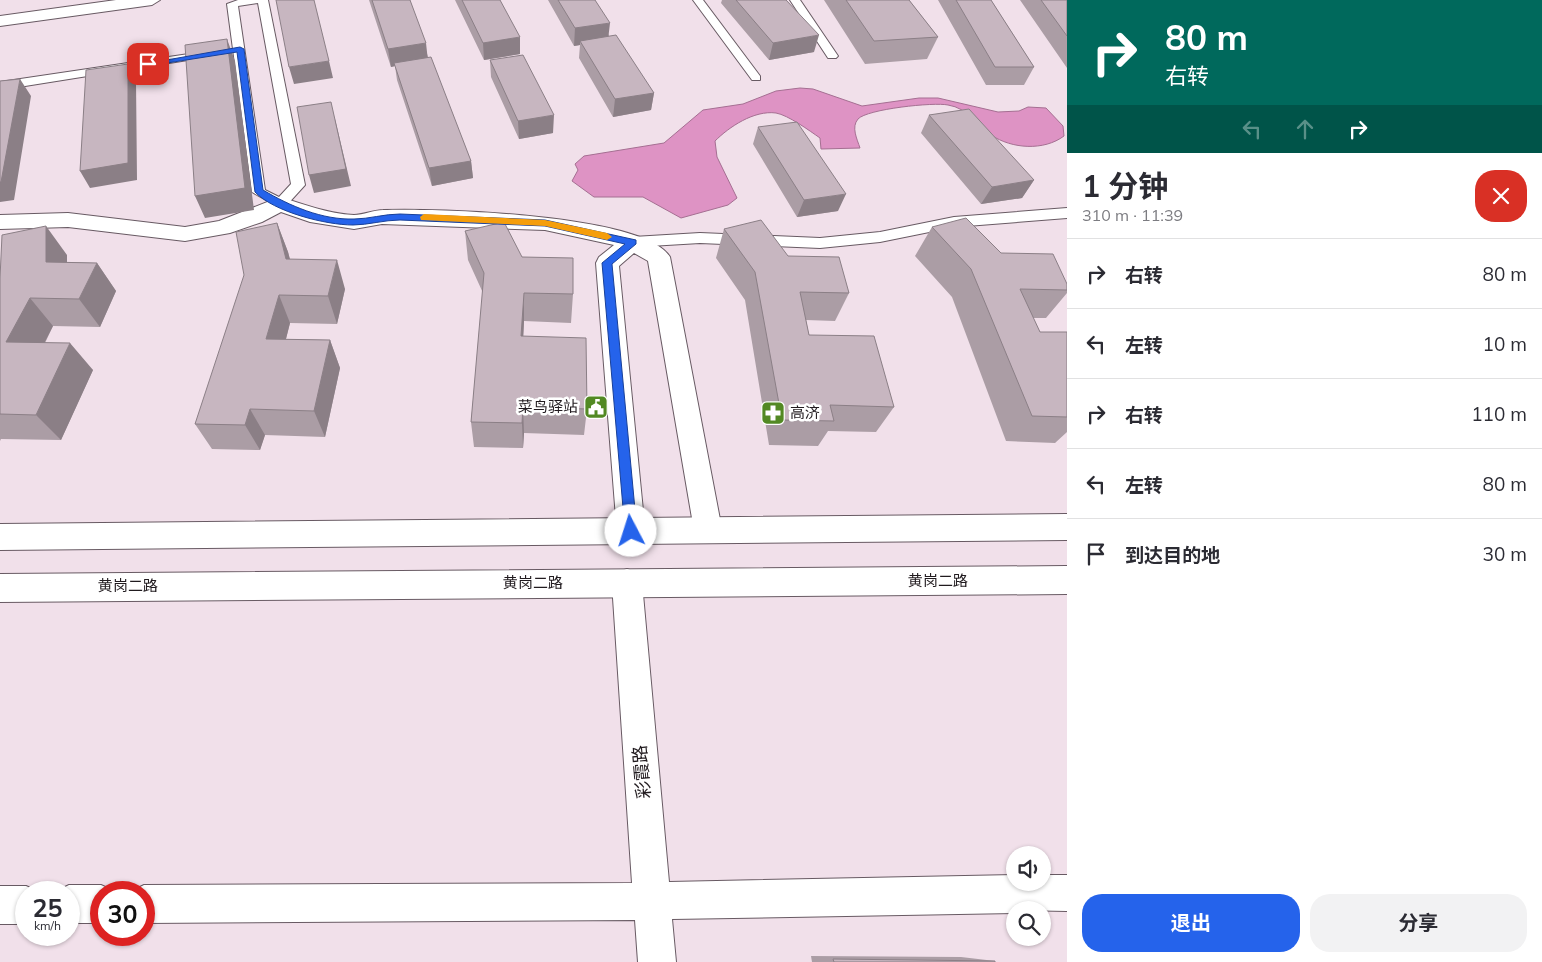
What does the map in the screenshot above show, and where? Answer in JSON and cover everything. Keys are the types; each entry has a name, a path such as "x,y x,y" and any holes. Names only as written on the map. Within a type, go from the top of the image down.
{"street":[{"path":"0,11 79,0"},
{"path":"0,21 152,0"},
{"path":"0,222 68,220 185,234 222,228 254,217 280,204 310,215 354,222 382,217 400,217 545,223 633,242 659,257 708,530"},
{"path":"631,531 607,263 633,242"},
{"path":"0,538 1067,527"},
{"name":"黄岗二路","path":"0,588 1067,580"},
{"name":"彩霞路","path":"627,583 657,962"},
{"path":"155,904 652,901 1067,893"},
{"path":"0,905 15,905"}],"lane":[{"path":"262,0 298,185 280,204 259,192 230,51 232,2 262,0"},
{"path":"698,0 756,78"},
{"path":"795,0 832,56"},
{"path":"0,86 230,51"},
{"path":"633,242 700,238 820,243 880,238 954,222 1010,216 1067,213"}],"shaded area":[{"path":"800,88 813,89 862,106 919,98 938,98 998,112 1019,111 1028,107 1046,108 1063,126 1064,136 1056,141 1038,146 1008,143 991,135 961,110 940,104 887,109 864,115 858,119 855,126 855,133 860,148 821,149 820,138 811,131 781,114 768,113 759,114 742,121 727,130 715,141 717,157 737,198 728,205 681,218 643,197 594,197 572,181 578,170 575,164 584,156 664,143 703,110 743,104 776,91"}],"building":[{"path":"276,0 314,0 329,61 289,67"},
{"path":"372,0 410,0 426,43 388,49"},
{"path":"462,0 500,0 520,37 483,43"},
{"path":"558,0 595,0 610,23 575,28"},
{"path":"736,0 786,0 819,35 773,43"},
{"path":"846,0 909,0 938,37 874,41"},
{"path":"956,0 991,0 1034,67 995,67"},
{"path":"1041,0 1067,0 1067,36"},
{"path":"616,35 654,93 615,99 580,41"},
{"path":"227,39 245,188 195,196 185,45"},
{"path":"523,55 554,115 518,121 490,60"},
{"path":"431,57 471,161 429,168 394,63"},
{"path":"128,64 128,163 80,171 86,70"},
{"path":"20,79 1,182 0,182 0,81"},
{"path":"331,102 346,169 309,175 297,107"},
{"path":"969,109 1034,180 992,187 929,115"},
{"path":"797,122 846,194 804,200 758,127"},
{"path":"966,218 1001,253 1053,254 1067,284 1067,290 1020,289 1040,332 1067,332 1067,417 1032,416 971,269 932,227"},
{"path":"761,220 788,256 839,257 849,293 800,292 809,335 874,336 894,407 830,405 834,421 782,420 755,272 724,229"},
{"path":"504,222 522,257 573,258 573,294 524,293 521,336 586,338 587,409 523,407 522,423 471,422 484,273 465,231"},
{"path":"277,223 286,259 337,260 328,296 279,295 266,339 330,340 314,411 250,409 245,425 195,424 244,275 236,232"},
{"path":"46,226 46,262 97,263 79,299 30,298 6,342 70,343 36,415 0,414 0,278 2,235"},
{"path":"833,959 995,961 995,962 834,962"}],"slow traffic":[{"path":"424,217 545,223 607,237"}],"place":[{"name":"菜鸟驿站","path":"596,407"},
{"name":"高济","path":"773,413"}],"route":[{"path":"148,64 240,49 259,192 295,210 310,215 354,222 382,217 400,217 545,223 633,242 607,263 631,531"}]}
